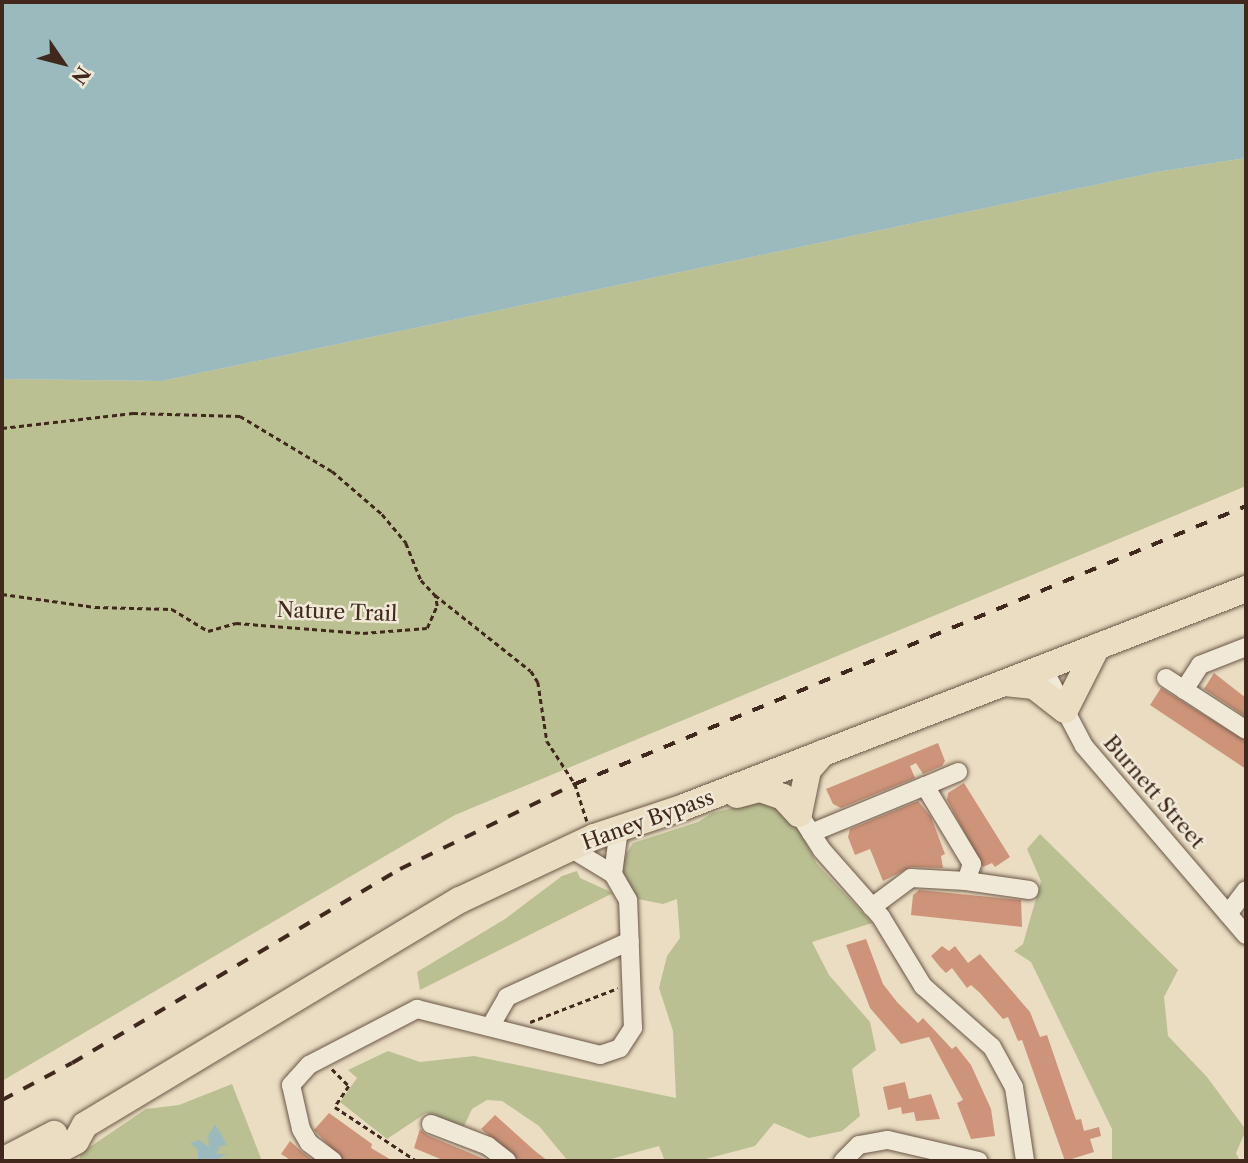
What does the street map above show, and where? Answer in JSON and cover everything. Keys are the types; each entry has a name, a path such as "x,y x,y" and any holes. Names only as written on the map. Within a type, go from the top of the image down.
{"highway":[{"name":"Haney Bypass","path":"2,1161 66,1127 85,1125 460,900 570,848 594,837 684,807 1246,589"},
{"path":"1004,683 1034,686 1065,709 1097,647"},
{"path":"805,823 808,770 823,753"},
{"path":"684,807 760,789 783,797 805,823"},
{"name":"Haney Bypass","path":"39,1161 76,1141 85,1125"}],"street":[{"path":"1184,690 1200,665 1246,647"},
{"name":"Burnett Street","path":"1043,668 1084,746 1246,935"},
{"path":"1166,678 1246,730"},
{"path":"958,772 925,786 805,823 872,907 923,986 992,1047 1014,1087 1025,1161"},
{"path":"925,786 972,864 966,881"},
{"path":"613,874 620,829"},
{"path":"333,1161 309,1143 292,1107 291,1085 320,1059 417,1009 600,1055 620,1048 633,1028 628,900 613,874 570,848"},
{"path":"872,907 911,878 966,881 1029,890"},
{"path":"1228,915 1246,890"},
{"path":"490,1027 507,996 630,941"},
{"path":"431,1124 488,1146 507,1161"},
{"path":"843,1161 859,1144 888,1140 979,1161"}],"path":[{"name":"Nature Trail","path":"2,428 133,413 240,416 332,471 382,514 406,542 421,580 435,595 437,606 427,628 363,633 236,623 208,631 172,609 95,607 2,594"},
{"path":"435,595 531,671 538,682 547,741 575,783 594,837"},
{"path":"521,1022 528,1026 607,989 632,986"},
{"path":"320,1059 349,1086 335,1107 417,1161"}],"green space":[{"path":"1246,158 1246,486 455,815 2,1081 2,379 162,381 1157,172"},
{"path":"757,802 781,807 796,823 817,864 872,923 812,942 829,975 870,1022 876,1050 852,1069 860,1116 842,1131 809,1138 774,1123 755,1146 698,1161 665,1161 659,1146 604,1161 568,1161 539,1126 502,1101 487,1100 472,1109 464,1126 426,1113 387,1139 340,1102 357,1078 348,1070 388,1051 420,1062 474,1056 676,1098 673,1031 659,988 667,956 680,938 677,899 663,904 638,899 622,873 623,859 633,843 698,822 712,813"},
{"path":"1040,834 1178,970 1164,997 1168,1036 1207,1077 1246,1130 1236,1153 1240,1161 1112,1161 1112,1129 1031,962 1014,951 1023,944 1041,881 1027,849"},
{"path":"577,871 580,878 613,893 420,990 417,972 505,919 562,876"},
{"path":"232,1084 262,1161 79,1161 81,1153 146,1109 179,1105"}],"water":[{"path":"2,2 1246,2 1246,158 1157,172 162,381 2,379"},
{"path":"215,1124 227,1145 220,1146 216,1154 227,1154 215,1161 198,1161 198,1150 190,1143 199,1140 209,1147 208,1136"}],"building":[{"path":"1214,673 1246,698 1246,717 1204,689"},
{"path":"1161,688 1246,741 1246,769 1150,705"},
{"path":"938,743 945,761 942,766 923,774 916,763 910,766 915,778 841,808 833,804 826,789"},
{"path":"964,783 1010,857 995,867 992,863 983,867 947,800 948,793"},
{"path":"918,801 931,817 945,854 941,856 943,868 911,867 883,881 870,849 855,855 848,837 850,829"},
{"path":"919,890 1021,900 1022,927 911,915 913,895"},
{"path":"866,939 883,984 897,1002 918,1023 923,1018 952,1049 956,1046 971,1065 991,1109 995,1136 971,1139 957,1103 963,1100 929,1037 901,1044 870,1008 846,945"},
{"path":"942,946 949,951 955,946 968,963 980,954 1030,1012 1040,1037 1047,1035 1076,1120 1081,1119 1084,1131 1099,1127 1101,1136 1090,1139 1094,1152 1065,1161 1022,1040 1018,1041 1008,1017 1003,1019 971,985 967,988 952,968 946,973 940,967 931,956"},
{"path":"905,1082 909,1099 931,1094 940,1119 916,1121 914,1112 902,1114 901,1107 888,1110 883,1087"},
{"path":"329,1113 372,1144 371,1148 393,1161 344,1161 314,1130"},
{"path":"495,1115 548,1161 520,1161 481,1129"},
{"path":"420,1129 427,1135 489,1161 445,1161 414,1148"},
{"path":"290,1141 314,1161 292,1161 281,1154"}],"railway":[{"path":"2,1100 72,1063 400,869 575,784 1246,506"}]}
